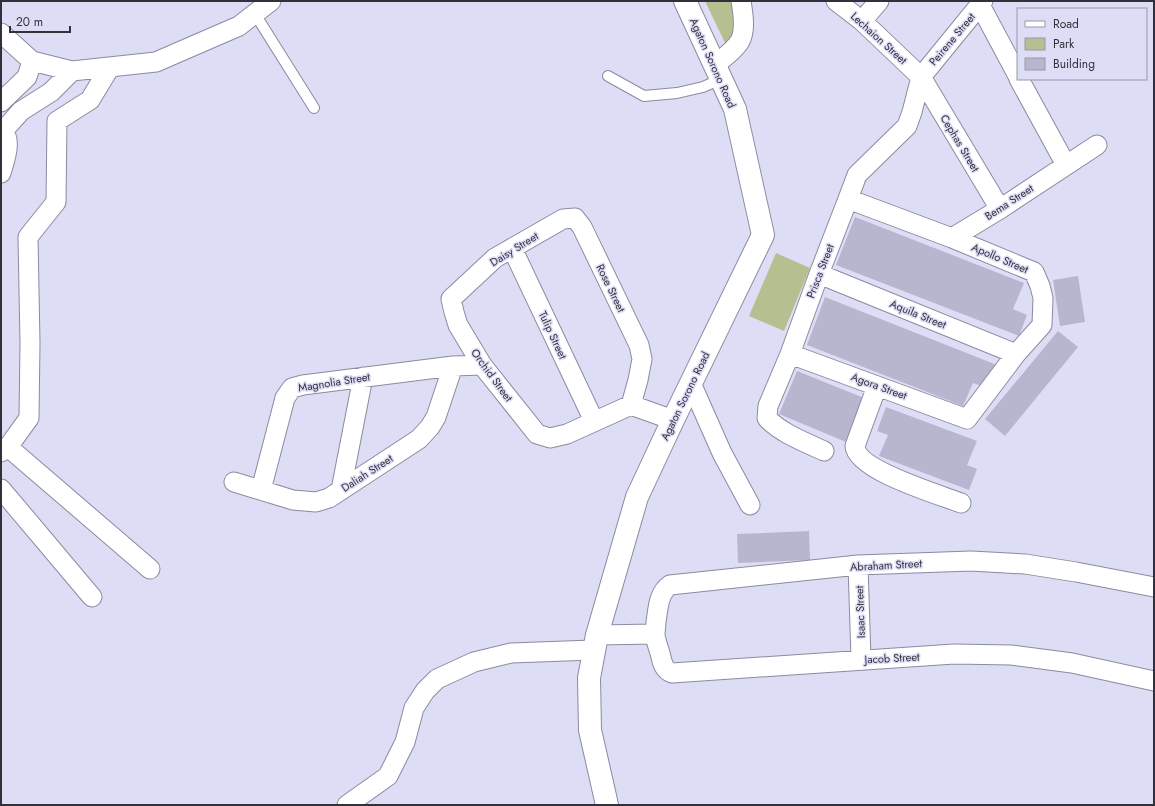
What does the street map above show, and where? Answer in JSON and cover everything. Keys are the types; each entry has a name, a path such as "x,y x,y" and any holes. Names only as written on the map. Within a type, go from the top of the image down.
{"street":[{"path":"1,33 32,61 72,71 156,62 239,26 271,1"},
{"name":"Agaton Sorono Road","path":"607,805 590,730 589,678 595,643 638,497 673,420 763,235 735,109 685,1"},
{"path":"718,72 730,52 740,41 743,29 742,1"},
{"name":"Lechaion Street","path":"836,1 862,21 920,77"},
{"path":"862,21 879,1"},
{"path":"982,3 1017,74"},
{"name":"Peirene Street","path":"920,77 982,3"},
{"path":"1,102 26,77 32,61"},
{"path":"110,67 90,100 56,121 56,202 28,237 30,335 29,418 4,449 150,569"},
{"path":"1,173 6,156 4,132 21,111 51,92 72,71"},
{"name":"Prisca Street","path":"824,451 773,425 767,418 768,406 790,354 857,175 907,126 912,112 920,77"},
{"name":"Cephas Street","path":"920,77 1000,208"},
{"path":"1021,80 1066,165"},
{"name":"Bema Street","path":"952,238 1097,145"},
{"name":"Apollo Street","path":"848,198 952,238 1034,272 1043,298 1042,325 1016,354 967,419"},
{"name":"Daisy Street","path":"454,312 451,299 495,258 563,219 575,218"},
{"name":"Rose Street","path":"575,218 582,227 639,345 642,359 638,380 630,405"},
{"name":"Tulip Street","path":"512,248 594,421"},
{"name":"Aquila Street","path":"819,274 1016,354"},
{"name":"Orchid Street","path":"454,312 458,325 482,365 537,434 550,438 567,434 594,421"},
{"name":"Agora Street","path":"790,354 967,419"},
{"name":"Magnolia Street","path":"261,490 285,398 292,388 303,384 453,366 482,365"},
{"name":"Daliah Street","path":"234,482 293,500 316,502 329,498 419,439 430,427 436,417 453,366"},
{"path":"341,490 363,377"},
{"path":"691,383 722,453 750,505"},
{"path":"877,386 855,446 857,454 870,465 892,477 961,503"},
{"path":"594,421 630,405 673,420"},
{"path":"1,489 92,598"},
{"name":"Abraham Street","path":"655,634 660,599 666,588 670,586 858,565 971,561 1025,564 1154,587"},
{"name":"Isaac Street","path":"858,565 861,659"},
{"path":"347,805 388,776 405,742 414,708 425,691 437,679 474,662 511,653 655,634"},
{"name":"Jacob Street","path":"655,634 664,667 672,673 861,659 954,654 1012,655 1072,663 1154,681"}],"lane":[{"path":"255,14 314,108"},
{"path":"608,76 644,96 677,93 703,87 718,72"}],"green space":[{"path":"705,1 730,1 733,8 735,32 726,45"},
{"path":"776,253 810,268 784,331 749,316"}],"building":[{"path":"855,217 1024,283 1013,309 1027,315 1019,336 836,265"},
{"path":"1078,276 1085,322 1060,326 1053,280"},
{"path":"825,297 997,365 982,386 973,383 963,406 807,345"},
{"path":"1058,331 1078,347 1005,436 985,419"},
{"path":"797,371 864,398 846,442 779,414"},
{"path":"886,407 977,441 967,465 977,469 969,490 879,456 888,435 877,431"},
{"path":"809,531 810,560 738,563 737,534"}]}
